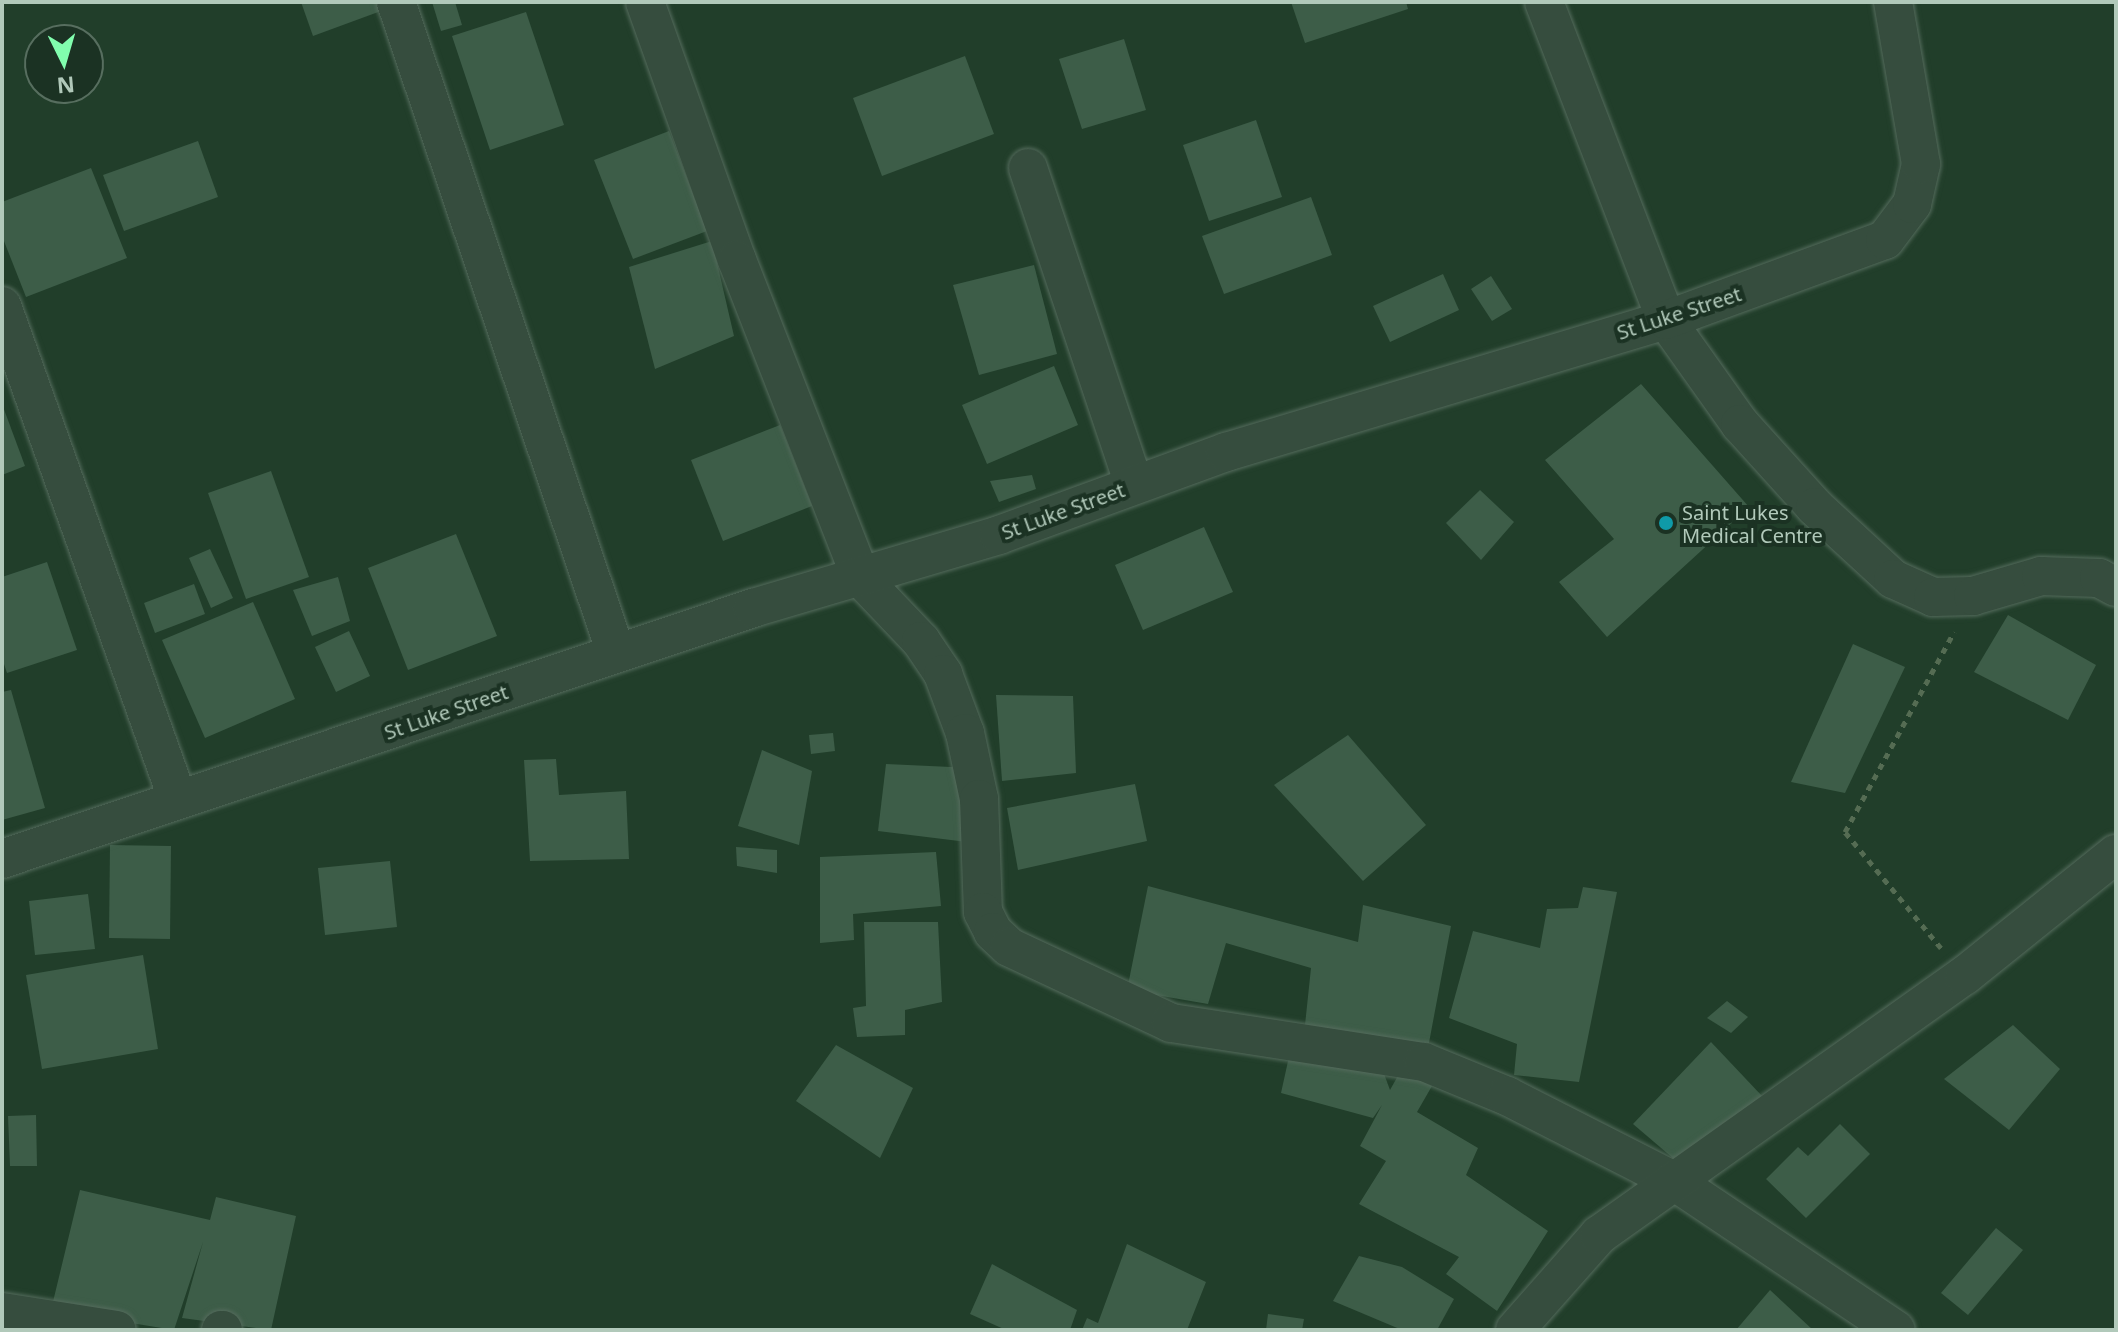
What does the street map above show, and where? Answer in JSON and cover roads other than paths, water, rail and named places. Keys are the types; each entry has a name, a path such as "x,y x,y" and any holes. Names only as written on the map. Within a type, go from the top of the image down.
{"street":[{"path":"396,2 616,653"},
{"path":"645,2 743,275 861,578 921,641 943,674 965,733 979,799 983,912 993,932 1009,947 1171,1023 1424,1062 1507,1096 1674,1181 1896,1330"},
{"path":"1544,2 1666,320 1740,424 1815,507 1893,579 1933,597 1973,596 2041,576 2099,578 2116,587"},
{"name":"St Luke Street","path":"2,859 616,653 861,578 1440,384 1666,320 1885,240 1912,204 1921,164 1893,2"},
{"path":"1028,168 1134,485"},
{"path":"2,306 178,800"},
{"path":"1515,1330 1599,1235 1964,976 2116,854"},
{"path":"2,1312 117,1330"}],"place":[{"name":"Saint Lukes Medical Centre","path":"1666,523"}]}
